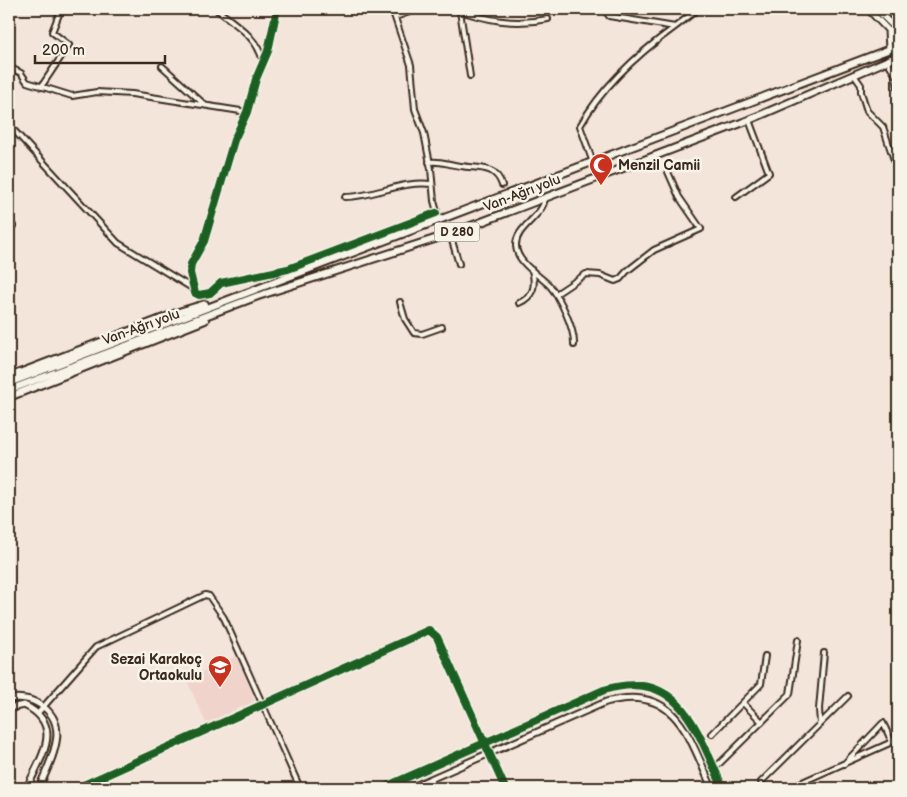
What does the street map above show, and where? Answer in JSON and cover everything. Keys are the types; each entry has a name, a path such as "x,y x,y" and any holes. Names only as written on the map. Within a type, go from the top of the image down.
{"highway":[{"name":"D 280","path":"9,383 226,301 438,216 898,46"},
{"name":"Van-Ağrı yolu","path":"9,390 258,296 450,234 749,120 852,74 898,56"},
{"path":"9,377 182,311 226,301"},
{"path":"9,397 194,326 229,308"}],"street":[{"path":"41,87 69,45 52,32 61,9"},
{"path":"216,9 252,39 260,49 263,62"},
{"path":"192,288 191,264 204,241 234,140 247,112 256,79 273,34 278,9"},
{"path":"9,125 118,242 192,288 199,295 210,293 221,283 288,269 438,216 424,133 415,109 411,65 392,9"},
{"path":"395,17 418,9"},
{"path":"454,9 475,17 504,22 531,22 548,19"},
{"path":"604,9 609,16 676,27"},
{"path":"592,160 580,126 588,112 611,84 648,47 698,9"},
{"path":"868,9 888,30 889,50"},
{"path":"876,9 898,31"},
{"path":"460,11 470,76"},
{"path":"887,60 896,76 898,89"},
{"path":"162,66 206,106"},
{"path":"11,68 21,73 27,82 72,96 96,92 132,94 247,112"},
{"path":"852,74 861,85 861,92 867,111 883,127 895,163"},
{"path":"736,196 769,173 749,120"},
{"path":"429,162 439,160 462,167 482,167 497,177 502,185"},
{"path":"556,294 586,274 600,275 615,281 620,279 626,271 654,250 701,229 681,201 668,172"},
{"path":"345,197 370,194 406,184 432,184"},
{"path":"545,198 542,207 523,229 516,243 518,254 556,294 573,335 574,345"},
{"path":"9,220 13,226 9,232"},
{"path":"450,234 459,264"},
{"path":"519,303 530,298 532,294 534,279 531,268"},
{"path":"400,302 406,323 414,333 422,334 442,327"},
{"path":"38,713 96,647 205,595 213,599 224,618 300,788"},
{"path":"77,788 428,630 437,637 505,788"},
{"path":"714,769 790,694 798,640"},
{"path":"820,724 819,709 824,653"},
{"path":"712,734 761,684 765,656"},
{"path":"384,788 604,690 617,686 634,685 663,693 686,711 723,788"},
{"path":"764,788 761,782 848,696"},
{"path":"410,788 606,702 638,697 654,701 666,707 685,727 712,788"},
{"path":"9,699 25,698 43,706 54,717 58,735 38,788"},
{"path":"742,703 762,722"},
{"path":"9,708 24,705 38,713 47,726 48,741 27,788"},
{"path":"789,788 844,764 892,742 883,723 844,764"}],"shaded area":[{"name":"Sezai Karakoç Ortaokulu","path":"236,656 254,698 253,702 206,723 186,679"}],"cycle path":[{"path":"277,9 268,51 256,79 247,112 234,140 204,241 191,264 190,273 195,293 199,295 210,293 221,283 288,269 436,213"},
{"path":"77,788 429,630 437,637 505,788"},
{"path":"383,788 604,690 630,685 652,688 669,696 683,710 695,727 723,788"}],"place":[{"name":"Menzil Camii","path":"601,186"},
{"name":"Sezai Karakoç Ortaokulu","path":"220,688"}]}
